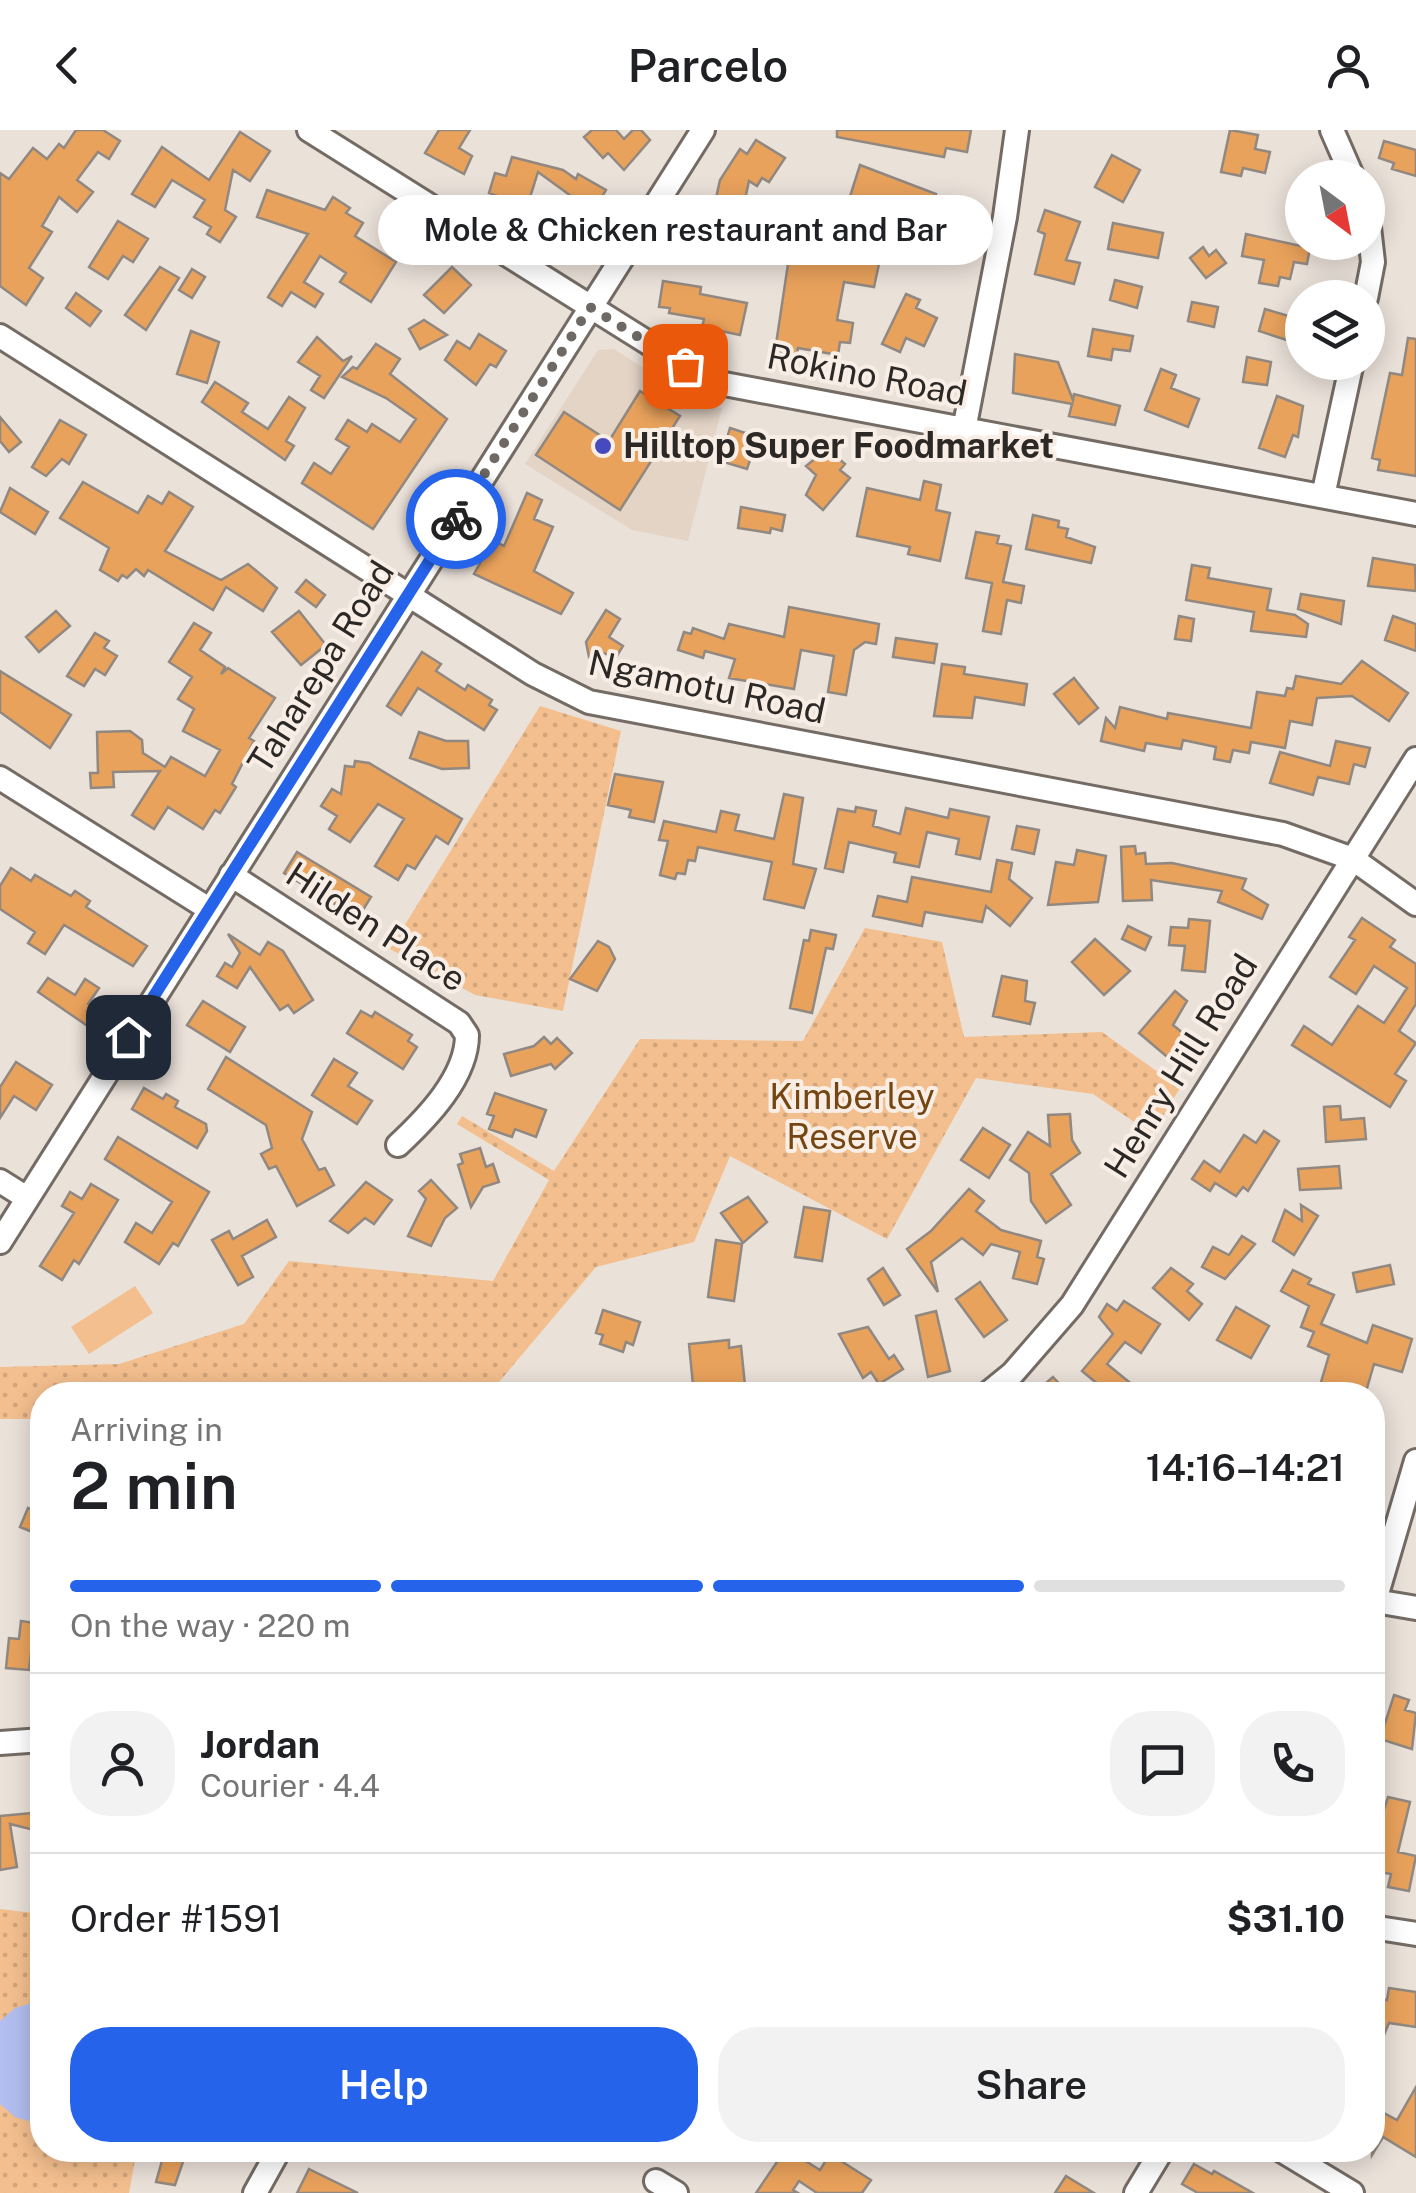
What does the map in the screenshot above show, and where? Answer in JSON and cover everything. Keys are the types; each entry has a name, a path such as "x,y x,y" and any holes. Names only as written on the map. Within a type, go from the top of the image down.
{"street":[{"name":"Rokino Road","path":"310,130 718,383 1416,514"},
{"name":"Taharepa Road","path":"0,1242 702,130"},
{"path":"964,430 1005,218 1017,130"},
{"path":"1332,130 1344,160"},
{"name":"Ngamotu Road","path":"0,336 559,690 604,706 1283,834 1353,859 1416,904"},
{"path":"1323,496 1348,380"},
{"name":"Henry Hill Road","path":"1002,1382 1072,1305 1416,760"},
{"path":"0,778 210,909"},
{"name":"Hilden Place","path":"231,876 459,1023 467,1036 460,1067 424,1121 398,1145"},
{"path":"0,1181 27,1198"},
{"path":"1385,1568 1416,1462"},
{"path":"1385,1607 1416,1608"},
{"path":"0,1742 30,1741"},
{"path":"1385,1929 1416,1934"},
{"path":"255,2193 272,2162"},
{"path":"1136,2193 1155,2162"},
{"path":"1301,2162 1352,2193"}],"shaded area":[{"path":"614,349 692,399 722,408 688,541 632,530 525,464 598,350"}],"green space":[{"path":"540,706 621,731 563,1011 475,995 390,949"},
{"name":"Kimberley Reserve","path":"865,928 942,942 964,1037 1102,1032 1180,1088 1152,1134 1093,1094 976,1078 887,1239 730,1156 694,1242 596,1267 499,1382 30,1382 30,1419 0,1419 0,1367 119,1364 244,1324 289,1261 493,1281 549,1180 457,1124 462,1116 554,1171 640,1039 803,1041"},
{"path":"135,1286 153,1313 89,1354 71,1327"},
{"path":"0,1909 30,1913 30,2162 135,2162 129,2193 0,2193"}],"water":[{"path":"30,2004 30,2121 15,2117 0,2104 0,2021 15,2008"}],"building":[{"path":"76,130 103,130 120,141 109,159 98,152 77,180 93,192 77,212 59,197 42,226 52,232 29,268 43,278 26,305 0,286 0,173 9,179 33,148 47,159 59,144 64,148"},
{"path":"439,130 470,130 459,148 472,156 464,174 425,153"},
{"path":"592,130 616,130 624,139 633,130 641,130 650,140 624,170 608,153 603,158 584,137"},
{"path":"837,130 971,130 967,152 946,148 944,157 837,137"},
{"path":"1230,130 1258,135 1255,149 1270,152 1265,173 1243,168 1241,176 1221,172"},
{"path":"240,132 270,151 250,181 233,170 225,210 236,217 220,242 207,234 211,227 194,217 205,200 172,180 155,207 132,194 162,147 209,180"},
{"path":"756,140 785,158 769,182 762,178 757,186 749,181 743,209 733,212 726,242 702,236 706,205 714,207 720,180 740,149 747,154"},
{"path":"1384,141 1416,150 1416,176 1392,169 1394,163 1379,158"},
{"path":"1112,155 1140,170 1123,202 1095,187"},
{"path":"512,157 563,170 576,179 578,174 606,190 593,212 538,172 527,207 489,193 495,173 506,176"},
{"path":"860,165 936,194 928,217 869,198 864,211 847,206"},
{"path":"267,190 325,210 333,197 350,208 346,213 363,223 355,236 396,262 371,302 340,282 346,273 320,256 304,282 323,294 315,307 291,292 282,306 268,297 308,234 257,217"},
{"path":"1045,210 1080,222 1066,260 1080,263 1074,284 1035,274 1045,234 1038,231"},
{"path":"118,221 148,239 133,262 123,256 108,279 89,267"},
{"path":"1113,223 1163,233 1158,258 1108,249"},
{"path":"1246,234 1285,243 1285,260 1308,260 1307,264 1294,262 1290,279 1280,277 1278,286 1259,283 1264,260 1242,256"},
{"path":"1203,247 1209,256 1216,250 1226,263 1206,278 1190,258"},
{"path":"830,255 879,264 874,287 844,282 837,320 853,323 850,343 840,342 838,355 798,348 797,355 775,351 788,264 793,256 829,262"},
{"path":"160,267 179,278 146,330 125,315"},
{"path":"452,267 471,285 444,313 424,295"},
{"path":"192,269 205,277 192,298 179,290"},
{"path":"1115,280 1142,287 1137,308 1110,300"},
{"path":"663,281 701,287 700,294 747,303 740,335 702,327 704,319 669,313 670,308 659,307"},
{"path":"76,293 101,311 90,326 66,308"},
{"path":"906,294 920,300 916,308 937,318 924,346 906,338 900,352 882,344"},
{"path":"1192,302 1218,307 1214,327 1188,321"},
{"path":"1265,309 1285,315 1285,339 1259,331"},
{"path":"424,320 447,335 420,349 409,329"},
{"path":"1093,329 1133,336 1130,351 1113,349 1111,360 1088,356"},
{"path":"191,331 219,342 207,383 177,374"},
{"path":"479,334 506,351 496,367 490,364 476,385 445,360 457,341 470,349"},
{"path":"317,337 343,361 352,356 324,398 311,390 320,376 298,362"},
{"path":"1408,338 1416,339 1416,476 1378,470 1380,460 1372,458 1390,373 1402,375"},
{"path":"376,344 400,359 390,374 447,419 373,529 302,483 314,463 331,474 349,447 336,439 348,420 367,432 372,424 400,442 416,419 386,398 342,377 353,367 357,369"},
{"path":"1015,354 1058,362 1073,400 1074,394 1120,406 1115,425 1069,416 1072,404 1013,393"},
{"path":"1247,357 1271,362 1267,385 1243,382"},
{"path":"1161,369 1176,375 1171,388 1199,399 1188,427 1145,410"},
{"path":"215,382 248,403 242,412 268,429 289,397 305,408 286,441 294,446 285,460 202,402"},
{"path":"640,391 680,416 620,510 536,455 564,412 609,441"},
{"path":"1277,396 1303,406 1298,437 1293,435 1285,457 1259,448"},
{"path":"0,417 21,442 9,452 0,441"},
{"path":"60,420 86,435 69,464 62,459 46,476 32,467"},
{"path":"730,428 758,437 747,469 720,461"},
{"path":"827,449 845,464 840,470 850,478 823,510 806,495 816,475 806,466"},
{"path":"924,481 941,485 936,510 950,513 940,561 908,554 910,547 857,536 867,488 920,500"},
{"path":"83,482 138,513 148,496 162,504 169,492 193,507 165,551 221,580 248,564 277,588 263,611 226,587 213,610 148,570 144,576 136,569 118,581 100,570 109,548 60,518"},
{"path":"10,488 48,512 35,534 0,512"},
{"path":"527,493 542,500 534,519 553,527 534,571 573,593 561,614 474,574 493,540 504,546"},
{"path":"741,507 785,515 782,531 738,528"},
{"path":"1033,515 1059,521 1058,527 1068,529 1066,537 1095,547 1091,563 1026,549"},
{"path":"976,532 999,536 997,543 1011,546 1003,582 1024,586 1021,603 1007,600 1001,634 983,631 992,583 966,578"},
{"path":"1373,558 1415,565 1416,591 1368,586"},
{"path":"1192,565 1210,568 1208,578 1271,589 1267,610 1295,615 1308,624 1306,637 1251,631 1254,612 1186,600"},
{"path":"306,580 325,595 316,607 296,592"},
{"path":"1301,594 1344,601 1341,624 1298,609"},
{"path":"789,607 879,624 876,644 865,642 854,650 846,695 828,692 834,656 801,650 794,689 729,678 735,659 705,651 703,658 678,650 684,632 691,634 693,628 724,639 729,624 784,637"},
{"path":"606,610 620,619 609,637 623,646 615,659 604,653 589,657 586,642"},
{"path":"56,611 70,626 39,652 26,637"},
{"path":"299,611 326,645 301,665 272,632"},
{"path":"1179,616 1194,619 1191,641 1175,639"},
{"path":"1393,616 1416,624 1416,651 1385,640"},
{"path":"194,623 211,633 200,650 225,667 221,674 228,668 275,698 249,738 254,741 232,784 236,787 220,813 215,810 203,829 168,807 154,829 132,815 160,771 113,772 114,787 91,788 90,773 98,773 97,732 130,731 142,740 143,753 165,767 171,757 205,776 220,750 183,731 194,709 178,699 192,677 169,662"},
{"path":"95,633 109,641 104,648 117,656 105,675 95,669 84,686 67,676"},
{"path":"896,638 937,644 934,663 893,657"},
{"path":"422,652 441,664 436,671 465,690 468,685 492,700 489,705 497,710 484,730 418,688 401,715 387,706"},
{"path":"1362,661 1408,693 1389,721 1352,696 1317,698 1312,725 1290,721 1285,748 1251,742 1249,753 1233,750 1230,762 1214,759 1216,747 1183,740 1181,749 1146,743 1144,751 1101,741 1106,718 1115,728 1120,707 1167,719 1168,713 1251,728 1257,692 1285,696 1287,688 1293,689 1296,676 1341,684"},
{"path":"942,664 965,667 964,674 1027,684 1024,705 975,697 972,718 934,716"},
{"path":"0,671 71,715 50,748 0,712"},
{"path":"1074,678 1098,708 1079,724 1054,694"},
{"path":"419,732 446,741 468,741 469,768 442,769 410,758"},
{"path":"1336,741 1370,748 1365,767 1354,764 1349,784 1318,777 1313,795 1270,783 1280,752 1330,766"},
{"path":"355,761 369,763 462,819 448,844 436,836 415,869 407,865 398,880 375,866 404,819 378,804 350,842 329,829 337,816 321,806 332,789 341,794 345,766 354,767"},
{"path":"615,774 663,782 654,822 629,817 631,810 608,805"},
{"path":"784,794 803,798 793,864 816,869 804,908 764,899 772,862 698,847 695,861 688,860 685,874 677,873 675,879 660,875 668,841 659,840 664,821 716,832 721,811 739,815 735,830 774,839"},
{"path":"856,807 876,811 873,826 900,834 906,808 948,818 950,809 989,817 980,859 956,854 959,839 927,832 919,867 894,862 896,853 849,842 843,872 825,868 838,809 855,812"},
{"path":"1017,826 1039,830 1034,854 1012,849"},
{"path":"1135,846 1136,854 1145,853 1146,864 1172,863 1246,879 1242,889 1268,905 1262,919 1218,902 1222,891 1151,880 1152,900 1123,901 1121,847"},
{"path":"1077,850 1106,856 1098,902 1048,905 1056,862 1074,865"},
{"path":"297,852 371,897 358,918 284,873"},
{"path":"997,860 1012,863 1009,879 1032,898 1010,926 986,906 982,922 925,912 922,926 873,916 878,896 907,902 912,877 991,892"},
{"path":"11,868 31,881 35,875 71,896 75,891 90,901 86,907 147,946 133,966 64,925 45,954 28,943 35,932 0,909 0,886"},
{"path":"1362,918 1395,940 1390,947 1416,964 1416,1004 1399,1031 1416,1043 1395,1074 1406,1081 1390,1107 1292,1045 1304,1026 1332,1045 1358,1006 1384,1023 1407,988 1374,966 1356,994 1330,977 1355,940 1349,937"},
{"path":"1189,919 1210,921 1205,972 1182,970 1185,946 1169,945 1171,927 1188,928"},
{"path":"1128,926 1151,937 1145,950 1122,939"},
{"path":"811,930 836,935 833,949 826,948 812,1013 790,1008 804,940 809,941"},
{"path":"228,934 260,955 268,942 283,951 313,1000 294,1013 288,1005 280,1010 250,967 237,988 217,976 225,963 232,967 240,953"},
{"path":"1095,939 1130,971 1104,995 1072,962"},
{"path":"598,941 609,947 615,959 597,991 570,979"},
{"path":"1002,976 1027,981 1025,1001 1035,1003 1030,1024 993,1016"},
{"path":"48,978 75,995 85,979 99,988 88,1004 102,1013 92,1029 38,992"},
{"path":"1175,991 1187,1001 1173,1025 1190,1039 1172,1061 1139,1033"},
{"path":"203,1001 245,1027 230,1052 187,1025"},
{"path":"361,1011 372,1017 375,1012 412,1035 408,1041 417,1047 403,1069 347,1033"},
{"path":"544,1037 551,1044 557,1038 572,1053 555,1069 551,1064 511,1076 504,1054 534,1046"},
{"path":"226,1057 312,1112 302,1139 319,1170 325,1168 334,1185 297,1206 276,1166 269,1169 261,1154 272,1148 266,1125 208,1089"},
{"path":"334,1059 357,1073 348,1086 372,1101 357,1124 312,1095"},
{"path":"16,1062 52,1085 36,1110 14,1096 0,1118 0,1087"},
{"path":"144,1088 163,1099 166,1094 178,1101 175,1107 206,1124 207,1131 197,1148 132,1109"},
{"path":"495,1093 546,1110 536,1137 515,1129 512,1137 489,1129 494,1116 487,1114"},
{"path":"1340,1106 1341,1120 1364,1118 1366,1139 1326,1142 1324,1107"},
{"path":"1070,1114 1072,1140 1080,1153 1051,1174 1071,1205 1046,1223 1031,1201 1029,1173 1010,1160 1028,1132 1050,1146 1048,1115"},
{"path":"983,1128 1010,1145 989,1178 961,1160"},
{"path":"1264,1131 1279,1141 1248,1191 1243,1187 1236,1196 1215,1183 1210,1191 1192,1179 1204,1161 1220,1172 1244,1135 1256,1143"},
{"path":"118,1137 209,1192 178,1246 173,1243 159,1264 125,1242 136,1223 152,1233 172,1202 105,1159"},
{"path":"480,1148 486,1167 493,1164 499,1182 483,1187 471,1207 458,1165 463,1163 460,1154"},
{"path":"1339,1166 1341,1188 1300,1190 1298,1169"},
{"path":"431,1180 457,1208 445,1218 431,1246 408,1236 426,1199 419,1191"},
{"path":"366,1182 392,1200 374,1224 365,1218 348,1233 330,1221"},
{"path":"91,1184 118,1200 79,1264 74,1260 62,1280 40,1266 74,1213 62,1206 70,1192 82,1199"},
{"path":"969,1189 984,1201 976,1211 1001,1230 1041,1241 1037,1257 1044,1259 1037,1284 1013,1278 1020,1252 991,1244 983,1255 962,1238 931,1262 938,1292 907,1249 931,1231"},
{"path":"748,1197 767,1222 743,1243 721,1213"},
{"path":"1301,1205 1318,1216 1294,1255 1273,1241 1285,1210 1302,1221"},
{"path":"804,1207 830,1211 822,1261 795,1257"},
{"path":"267,1220 276,1237 242,1256 253,1277 238,1285 212,1240 229,1231 233,1239"},
{"path":"1242,1236 1255,1244 1225,1279 1202,1267 1213,1247 1229,1255"},
{"path":"716,1240 742,1244 734,1301 708,1297"},
{"path":"1390,1265 1394,1284 1357,1292 1353,1273"},
{"path":"883,1268 900,1295 884,1305 868,1279"},
{"path":"1171,1268 1193,1284 1187,1291 1202,1304 1189,1320 1153,1288"},
{"path":"1293,1270 1311,1279 1308,1284 1334,1295 1321,1324 1367,1343 1373,1325 1412,1339 1402,1372 1374,1364 1369,1382 1321,1382 1329,1355 1308,1346 1314,1332 1301,1327 1309,1306 1281,1291"},
{"path":"980,1282 1007,1320 984,1337 956,1299"},
{"path":"1124,1301 1160,1324 1141,1353 1125,1342 1107,1364 1129,1382 1095,1382 1082,1371 1113,1334 1099,1317 1107,1304 1117,1311"},
{"path":"1236,1307 1269,1326 1251,1358 1217,1340"},
{"path":"603,1310 640,1322 633,1345 626,1342 623,1352 600,1344 603,1335 596,1333"},
{"path":"936,1311 950,1371 928,1377 916,1316"},
{"path":"868,1327 889,1359 894,1355 903,1369 882,1382 878,1382 871,1372 863,1378 839,1334"},
{"path":"729,1340 729,1348 741,1346 745,1382 693,1382 689,1344"},
{"path":"28,1508 30,1509 30,1531 20,1527"},
{"path":"21,1621 30,1622 29,1670 6,1668 9,1638 19,1639"},
{"path":"1394,1695 1409,1700 1405,1710 1416,1713 1412,1749 1385,1741 1385,1723"},
{"path":"1388,1797 1410,1802 1398,1852 1416,1856 1409,1891 1388,1887 1391,1874 1385,1873"},
{"path":"30,1813 30,1829 10,1824 17,1867 0,1870 0,1816"},
{"path":"1389,1988 1416,1992 1416,2027 1389,2023 1385,2032"},
{"path":"1416,2087 1416,2157 1385,2138 1385,2114 1397,2120"},
{"path":"162,2162 183,2162 175,2185 156,2182"},
{"path":"777,2162 807,2162 820,2170 825,2162 843,2162 871,2180 862,2193 817,2193 799,2181 793,2190 798,2193 756,2193"},
{"path":"1194,2164 1253,2193 1198,2193 1182,2184"},
{"path":"309,2169 358,2193 297,2193"},
{"path":"1066,2176 1094,2193 1055,2193"}],"way so far":[{"path":"456,519 590,307 685,366"}],"place":[{"name":"Mole & Chicken restaurant and Bar","path":"685,366"},
{"name":"Hilltop Super Foodmarket","path":"603,446"}],"route":[{"path":"128,1037 456,519"}]}
